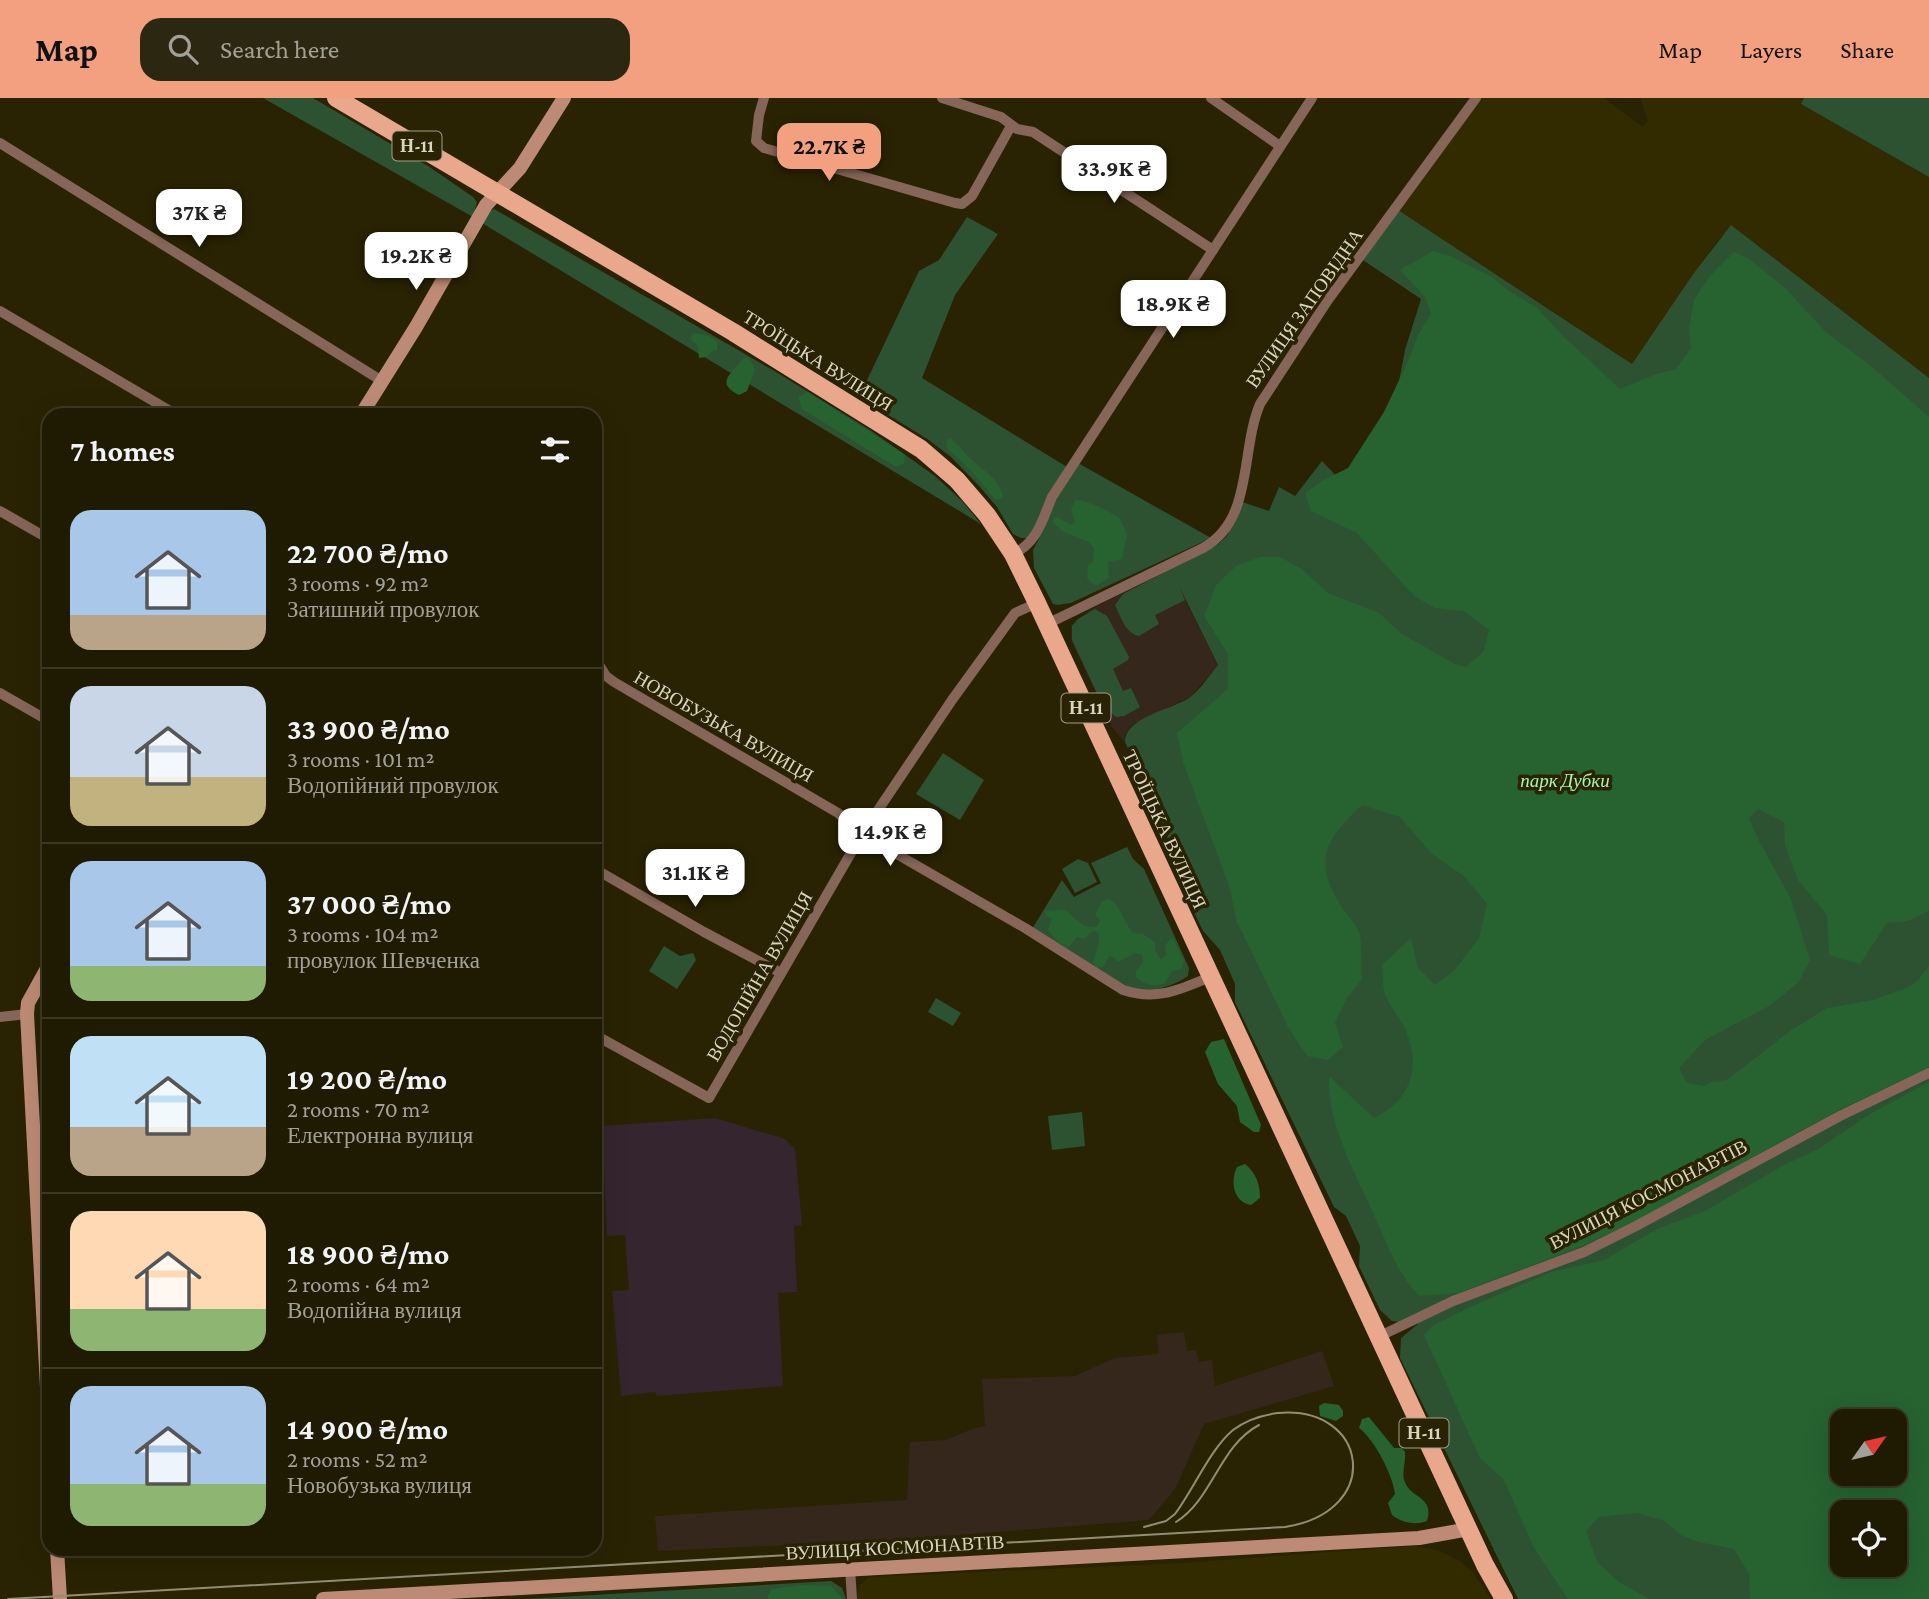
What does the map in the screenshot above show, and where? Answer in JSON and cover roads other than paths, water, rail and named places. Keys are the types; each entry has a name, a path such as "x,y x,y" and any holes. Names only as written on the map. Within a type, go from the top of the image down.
{"main road":[{"name":"ТРОЇЦЬКА ВУЛИЦЯ","path":"337,98 799,372 921,449 971,494 1013,554 1037,603 1468,1529 1504,1599"},
{"path":"365,408 416,327 486,205 531,153 564,98"},
{"path":"42,978 28,1003 27,1014 42,1294"},
{"name":"ВУЛИЦЯ КОСМОНАВТІВ","path":"323,1599 1419,1538 1468,1529"},
{"path":"58,1556 61,1599"}],"street":[{"path":"764,98 756,133 758,145 962,204 968,201 1012,126"},
{"path":"942,98 1001,117 1012,126 1033,132 1213,250"},
{"path":"1211,98 1280,146"},
{"path":"1013,554 1025,549 1034,538 1052,497 1312,98"},
{"name":"ВУЛИЦЯ ЗАПОВІДНА","path":"1046,624 1203,548 1223,533 1231,522 1238,501 1252,423 1259,404 1328,300 1476,98"},
{"path":"0,144 382,381"},
{"path":"0,311 165,408"},
{"path":"0,511 42,535"},
{"name":"ВОДОПІЙНА ВУЛИЦЯ","path":"602,1039 709,1098 862,834 1015,613 1037,603"},
{"name":"НОВОБУЗЬКА ВУЛИЦЯ","path":"602,669 614,682 838,813 862,834 1025,928 1123,990 1139,995 1165,995 1210,977"},
{"path":"0,693 42,717"},
{"path":"602,873 781,973"},
{"path":"0,1017 27,1014"},
{"name":"ВУЛИЦЯ КОСМОНАВТІВ","path":"1378,1337 1453,1301 1584,1252 1840,1116 1929,1073"},
{"path":"850,1568 852,1599"}],"tram line":[{"path":"8,1599 1285,1527 1317,1517 1339,1501 1350,1482 1353,1461 1346,1441 1331,1425 1308,1415 1278,1413 1249,1421 1233,1430 1217,1447 1175,1514 1166,1521 1144,1527"},
{"path":"1176,1522 1199,1500 1234,1446 1245,1434 1259,1425"}],"park label":[{"name":"парк Дубки","path":"1565,780"}]}
